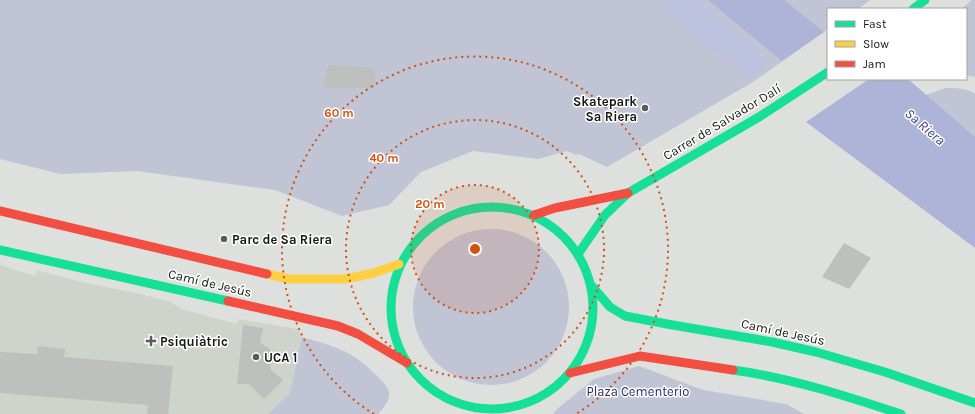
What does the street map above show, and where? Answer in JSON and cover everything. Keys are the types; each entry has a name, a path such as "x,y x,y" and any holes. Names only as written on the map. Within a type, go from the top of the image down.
{"main road":[{"path":"914,8 925,0"},
{"name":"Carrer de Salvador Dalí","path":"578,254 605,215 628,193 759,117 827,73"},
{"name":"Carrer de Salvador Dalí","path":"534,215 555,208 628,193"},
{"path":"488,208 520,210 534,215 559,232 578,254 591,285 594,311 590,335 579,359 570,373 554,388 531,403 503,410 477,408 454,403 427,386 407,363 398,345 392,325 389,304 393,284 399,264 406,250 442,219 456,213 473,209 488,208"},
{"name":"Camí de Jesús","path":"0,211 289,279 345,279 374,273 399,264"},
{"name":"Camí de Jesús","path":"0,250 338,326 358,334 407,363"},
{"name":"Camí de Jesús","path":"591,285 610,307 625,316 744,336 793,346 886,372 975,403"},
{"path":"570,373 640,356 741,371 795,382 843,395 901,414"},
{"path":"454,403 461,414"},
{"path":"528,414 531,403"}],"shaded area":[{"path":"669,0 695,0 767,60 751,80 662,8"},
{"name":"Psiquiàtric","path":"0,265 35,276 37,270 77,281 140,294 171,302 181,309 237,324 238,319 298,329 302,337 290,393 268,414 0,414"}],"green space":[{"name":"Parc de Sa Riera","path":"0,0 870,0 859,8 827,8 827,30 753,82 607,167 579,154 576,155 567,151 538,159 473,151 421,172 389,205 342,216 275,190 137,171 61,174 0,159"},
{"path":"972,0 975,0 975,77 967,75 967,8 962,8"},
{"path":"945,88 965,89 975,94 975,137 926,95"},
{"path":"483,229 499,229 514,232 528,238 546,252 560,270 566,284 569,307 566,330 560,344 546,362 528,376 514,382 499,385 483,385 468,382 454,376 436,362 426,350 416,330 413,315 413,299 416,284 422,270 436,252 448,242 468,232"},
{"path":"302,337 342,350 368,367 384,383 388,390 388,401 380,412 378,414 268,414 290,393"},
{"name":"Plaza Cementerio","path":"639,366 703,390 786,404 804,414 553,414 557,409 594,379"}],"water":[{"path":"708,0 784,0 824,32 782,61"},
{"name":"Sa Riera","path":"868,80 909,80 975,137 975,248 806,122"}],"building":[{"path":"328,65 375,68 375,88 323,88"},
{"path":"844,243 871,258 849,289 822,277"},
{"name":"UCA 1","path":"243,325 263,328 260,343 270,349 272,354 270,369 283,380 264,399 249,384 237,384"},
{"path":"38,346 65,349 64,357 173,366 168,414 147,414 148,405 0,393 0,352 37,354"}],"traffic: fast":[{"path":"914,8 925,0"},
{"path":"578,254 605,215 628,193 759,117 827,73"},
{"path":"482,207 502,207 531,214 564,236 586,269 593,298 593,308 593,318 586,347 564,380 531,402 502,409 482,409 453,402 420,380 398,347 391,318 391,298 398,269 420,236 453,214 482,207"},
{"path":"0,250 228,301"},
{"path":"591,285 610,307 625,316 772,342 816,352 885,372 975,403"},
{"path":"733,370 755,373 797,383 839,394 901,414"}],"traffic: slow":[{"path":"267,274 289,279 345,279 374,273 399,264"}],"traffic: jam":[{"path":"534,215 555,208 628,193"},
{"path":"0,211 267,274"},
{"path":"228,301 338,326 358,334 407,363"},
{"path":"570,373 640,356 733,370"}],"place":[{"name":"Skatepark Sa Riera","path":"645,108"},
{"name":"Parc de Sa Riera","path":"224,239"},
{"name":"Psiquiàtric","path":"151,341"},
{"name":"UCA 1","path":"256,357"}]}
